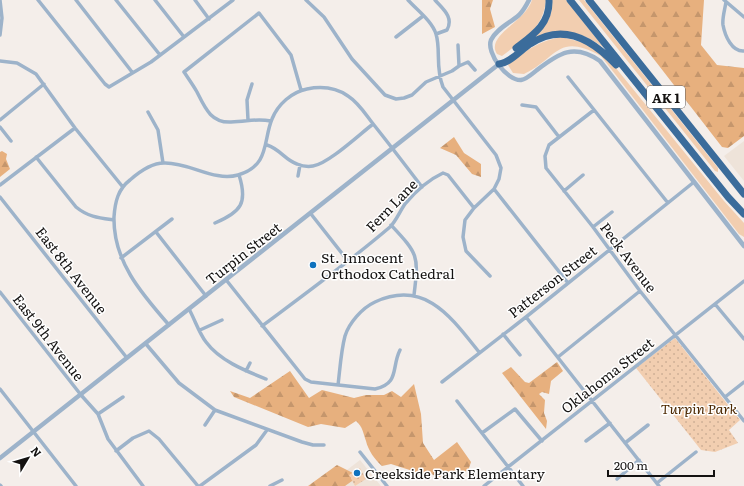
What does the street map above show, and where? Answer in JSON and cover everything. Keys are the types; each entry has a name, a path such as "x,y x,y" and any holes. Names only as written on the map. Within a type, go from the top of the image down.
{"highway":[{"path":"499,64 540,28 548,15 549,0"},
{"name":"AK 1","path":"570,0 658,111 744,214"},
{"name":"AK 1","path":"589,0 744,194"},
{"path":"499,64 508,61 530,44 544,38 560,35 576,36 588,41 600,49 658,111"}],"street":[{"path":"0,0 0,35"},
{"path":"38,0 105,84 111,87 160,55 233,0"},
{"path":"76,0 132,72"},
{"path":"116,0 160,55"},
{"path":"155,0 184,37"},
{"path":"194,0 209,19"},
{"path":"306,0 324,17 352,59 385,95 396,99 412,96 426,82 452,71 468,62 475,70"},
{"path":"408,0 423,16 436,34 439,76 443,87 496,155 501,168 494,189 474,208 465,220 464,237 466,251 490,276"},
{"path":"435,0 448,14 450,20 447,30 436,34"},
{"path":"529,0 519,15 495,34 491,40 490,48 499,64 509,76 521,80 528,77 554,57 563,53 582,51 592,55 606,69 744,246"},
{"path":"725,1 744,17"},
{"path":"725,1 724,27 732,46 739,51 744,51"},
{"path":"271,121 257,119 230,122 215,118 202,105 197,93 184,72 259,13 291,55 301,90"},
{"path":"396,38 423,16"},
{"path":"458,45 459,66"},
{"path":"0,61 17,63 36,74 75,128 122,186"},
{"name":"Turpin Street","path":"0,458 189,309 227,281 499,64"},
{"path":"568,76 668,203"},
{"path":"0,120 44,84"},
{"path":"248,120 247,100 252,84"},
{"path":"169,325 133,281 121,258 116,240 114,220 116,199 122,186 146,168 163,163 173,163 219,175 239,175 254,166 264,154 271,121 285,100 301,90 319,87 340,91 356,103 393,148 422,187"},
{"path":"522,105 536,107 560,137"},
{"name":"Peck Avenue","path":"594,110 549,145 545,156 546,168 593,227 640,291 744,421"},
{"path":"148,112 158,130 163,163"},
{"path":"267,145 275,147 288,160 300,165 312,167 325,161 373,124"},
{"path":"0,127 10,141"},
{"path":"0,185 75,128"},
{"path":"36,157 76,207 91,216 114,220"},
{"path":"298,176 300,165"},
{"name":"Fern Lane","path":"262,326 348,261 391,225 405,204 422,187 443,173 448,175 474,208"},
{"path":"214,223 230,216 242,204 244,195 239,175"},
{"path":"564,191 583,175"},
{"name":"Patterson Street","path":"442,382 526,317 694,182"},
{"path":"494,189 568,283"},
{"name":"East 8th Avenue","path":"0,197 127,358"},
{"path":"593,227 612,212"},
{"path":"310,214 348,261"},
{"path":"121,258 172,219"},
{"path":"391,225 410,244 417,260 414,295"},
{"path":"156,232 206,296"},
{"path":"227,281 305,379 311,382 375,389 388,383 393,378 395,359 400,350"},
{"name":"Oklahoma Street","path":"484,486 744,281"},
{"path":"558,357 640,291"},
{"name":"East 9th Avenue","path":"0,292 80,395 98,414"},
{"path":"338,385 345,336 350,325 367,306 388,297 414,295 432,302 444,312 479,352"},
{"path":"715,304 744,339"},
{"path":"189,309 206,342 218,354 246,371 266,380"},
{"path":"526,317 658,484 696,452"},
{"path":"200,330 222,320"},
{"path":"503,334 520,355"},
{"path":"146,344 178,385 215,410 266,430 313,445 324,445"},
{"path":"246,371 250,363"},
{"path":"725,397 744,382"},
{"path":"0,389 76,486"},
{"path":"123,397 98,414 108,439 143,486"},
{"path":"457,401 523,486"},
{"path":"482,433 515,409 542,441"},
{"path":"205,425 215,410"},
{"path":"586,441 610,423"},
{"path":"625,442 648,425"},
{"path":"116,451 133,438 149,431 159,439 199,486 256,445 266,430"},
{"path":"360,452 387,486"},
{"path":"617,479 639,460"},
{"path":"270,486 282,480"}],"shaded area":[{"path":"744,141 744,181 724,156"},
{"name":"Creekside Park Elementary","path":"360,460 381,486 326,486"}],"green space":[{"path":"482,0 493,0 490,9 495,27 482,34"},
{"path":"532,0 546,0 541,19 537,26 525,38 502,56 497,54 495,47 497,41 528,8"},
{"path":"552,0 566,0 604,48 583,36 567,33 550,36 528,43 542,29 549,19"},
{"path":"579,0 584,0 718,168 718,172 715,171"},
{"path":"608,0 704,0 701,45 717,65 744,68 744,136 728,148 722,147"},
{"path":"562,37 588,44 611,62 724,201 744,223 744,237 739,234 601,56 575,46 566,47 559,50 535,68 524,74 513,73 508,65 522,53 534,46 547,40"},
{"path":"454,137 464,153 481,164 481,177 472,174 456,155 440,148"},
{"path":"2,151 7,154 6,159 10,169 0,177 0,152"},
{"name":"Turpin Park","path":"675,338 740,420 729,430 738,443 715,452 701,450 636,368"},
{"path":"557,362 563,371 551,381 549,394 542,392 539,394 545,400 544,413 547,421 546,429 502,373 511,367 525,382 529,383"},
{"path":"290,371 309,398 322,390 354,398 366,395 384,395 392,391 401,397 414,384 421,414 423,443 434,460 457,442 471,462 468,471 443,474 439,478 428,472 419,473 391,464 382,466 374,458 361,428 356,421 345,428 321,424 308,427 234,397 230,391 250,398"},
{"path":"337,465 359,476 345,486 308,486"},
{"path":"360,468 366,479 355,486 349,475"}],"place":[{"name":"St. Innocent Orthodox Cathedral","path":"313,265"},
{"name":"Creekside Park Elementary","path":"357,473"}]}
